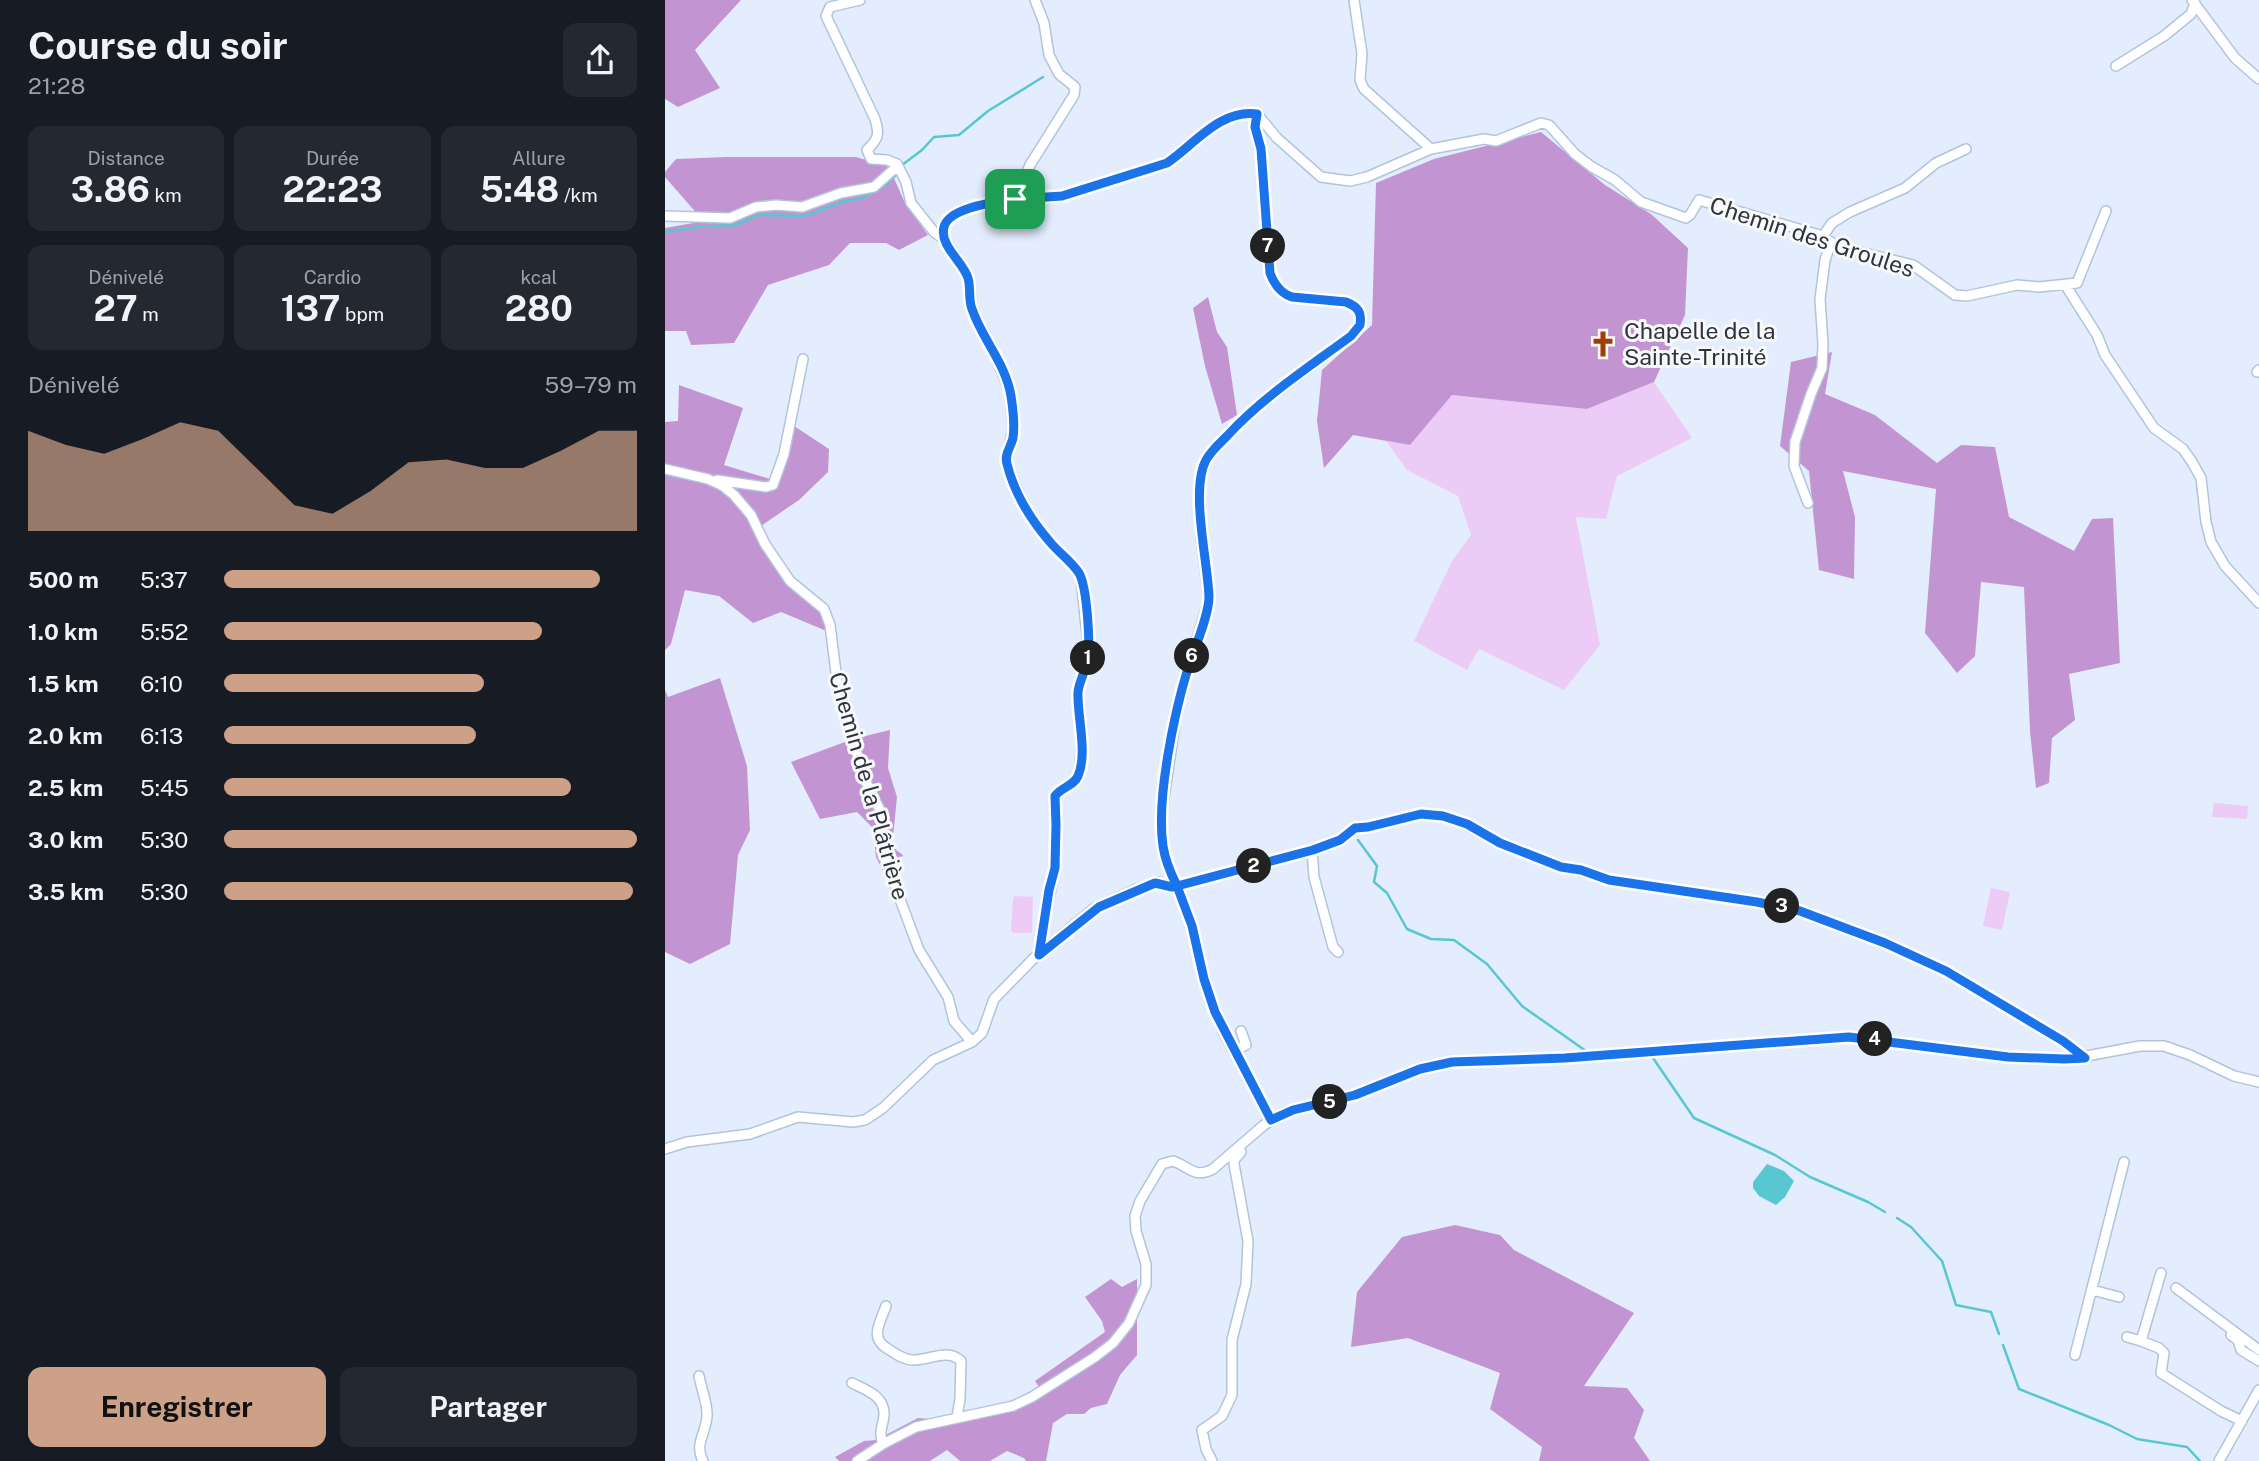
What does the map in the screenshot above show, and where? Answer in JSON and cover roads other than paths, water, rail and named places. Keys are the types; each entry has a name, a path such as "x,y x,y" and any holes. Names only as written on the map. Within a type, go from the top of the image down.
{"street":[{"path":"860,0 830,6 826,16 878,128 877,139 867,150 868,155 871,159 892,161 899,169 906,182 911,203 934,232 945,240 966,272 972,310 1008,384 1013,439 1006,458 1013,481 1024,505 1050,543 1079,573 1084,591 1088,645 1087,662 1078,690 1082,734 1080,768 1073,783 1055,796 1055,868 1039,955"},
{"path":"1015,199 1030,165 1074,95 1075,87 1059,74 1049,55 1044,23 1035,0"},
{"path":"1354,0 1362,54 1360,80 1364,89 1431,149"},
{"path":"2116,66 2192,15 2194,2"},
{"path":"2194,2 2235,58 2259,79"},
{"path":"945,240 945,223 956,213 1015,199 1062,196 1167,163 1199,135 1233,116 1257,114 1255,127 1261,149 1270,273 1274,283 1285,295 1346,302 1354,305 1360,313 1361,322 1351,336 1249,412 1204,464 1201,482 1201,538 1209,600 1186,674 1165,777 1161,818 1166,860 1192,926 1207,991 1234,1051 1271,1120"},
{"name":"Chemin des Groules","path":"1257,114 1277,138 1321,177 1350,181 1367,177 1431,149 1484,139 1506,139 1541,123 1549,125 1575,154 1615,180 1641,202 1686,218 1699,200 1706,202 1827,239 1835,246 1913,265 1955,295 1967,296 2017,285 2066,286"},
{"path":"1808,503 1794,466 1795,442 1822,368 1820,299 1827,239 1832,223 1850,212 1905,188 1936,163 1966,149"},
{"path":"665,216 730,218 755,207 802,207 841,193 866,190 883,181 893,170 899,169"},
{"path":"2106,211 2077,283 2066,286 2097,335 2105,355 2154,428 2183,449 2201,478 2211,542 2225,566 2259,603"},
{"path":"708,479 766,487 773,485 784,454 803,359"},
{"name":"Chemin de la Plâtrière","path":"665,469 708,479 734,495 751,515 765,544 790,581 824,609 829,625 838,688 864,778 882,814 883,854 919,950 948,997 954,1021 972,1042"},
{"path":"665,1149 687,1142 750,1134 798,1117 853,1122 865,1120 883,1108 933,1060 972,1042 982,1032 994,999 1039,955 1093,909 1158,882 1172,887 1175,882 1313,850 1340,840 1355,828 1421,814 1443,816 1467,824 1500,843 1561,867 1581,870 1609,880 1800,911 1885,943 1946,971 2063,1041 2085,1058"},
{"path":"1313,850 1314,877 1333,947 1338,952"},
{"path":"1158,882 1166,860"},
{"path":"1234,1051 1246,1045 1241,1031"},
{"path":"857,1461 916,1427 991,1411 1022,1401 1095,1357 1113,1343 1129,1323 1146,1285 1146,1264 1136,1231 1135,1216 1140,1201 1162,1164 1169,1160 1178,1162 1198,1174 1204,1173 1220,1164 1271,1120 1293,1110 1355,1095 1420,1069 1452,1062 1565,1058 1849,1037 1994,1056 2064,1059 2085,1058 2140,1046 2164,1046 2234,1076 2259,1082"},
{"path":"2063,1041 2064,1059"},
{"path":"1212,1461 1202,1430 1222,1416 1231,1395 1232,1340 1244,1296 1248,1258 1247,1232 1234,1160 1246,1147 1249,1138"},
{"path":"2075,1355 2124,1162"},
{"path":"2141,1341 2161,1273"},
{"path":"2176,1288 2259,1350"},
{"path":"2092,1290 2119,1297"},
{"path":"886,1306 876,1333 881,1345 905,1359 947,1354 955,1355 961,1361 957,1417"},
{"path":"2225,1331 2238,1340 2241,1350 2259,1361"},
{"path":"2127,1337 2159,1348 2164,1353 2161,1373 2221,1411 2242,1421"},
{"path":"699,1376 707,1416 699,1441 703,1461"},
{"path":"852,1384 879,1398 884,1416 880,1433 883,1444"},
{"path":"2219,1461 2259,1390"}],"water":[{"path":"1767,1164 1784,1171 1794,1181 1785,1197 1776,1205 1759,1196 1753,1188 1753,1182"}],"waterway":[{"path":"902,165 934,137 959,135 988,111 1043,77"},
{"path":"665,232 735,225 759,215 805,216 842,202 862,198 880,189 896,175"},
{"path":"1358,840 1377,866 1374,882 1387,893 1407,929 1431,939 1454,940 1487,964 1522,1006 1586,1051"},
{"path":"1653,1058 1694,1118 1775,1155 1810,1177 1885,1212"},
{"path":"1897,1218 1911,1227 1942,1261 1956,1305 1991,1312 1999,1334"},
{"path":"2003,1345 2019,1389 2137,1439 2187,1447 2200,1461"}],"place":[{"name":"Chapelle de la Sainte-Trinité","path":"1603,344"}]}
